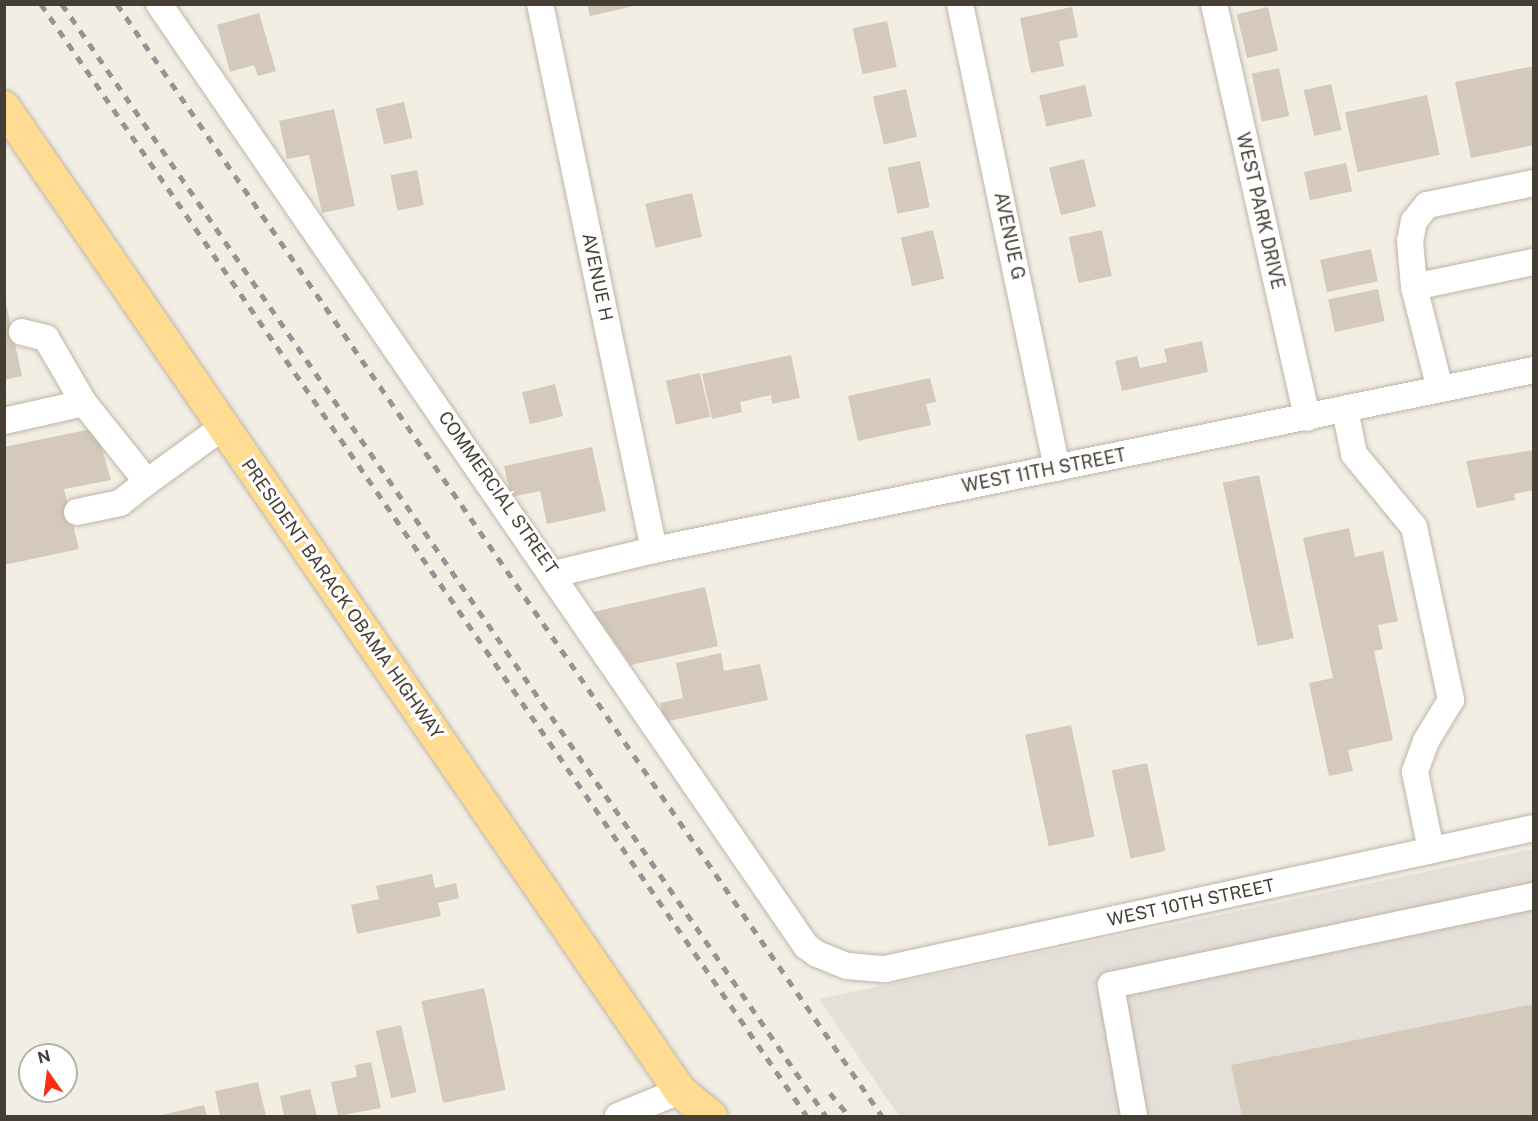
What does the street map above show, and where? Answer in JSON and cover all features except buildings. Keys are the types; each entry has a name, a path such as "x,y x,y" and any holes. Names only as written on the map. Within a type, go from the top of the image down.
{"main road":[{"name":"PRESIDENT BARACK OBAMA HIGHWAY","path":"4,107 224,426 684,1104 711,1116"}],"street":[{"name":"COMMERCIAL STREET","path":"159,4 554,574 806,945 830,962 847,966"},
{"name":"AVENUE H","path":"540,4 654,550"},
{"name":"AVENUE G","path":"960,4 1057,468"},
{"name":"WEST PARK DRIVE","path":"1214,4 1307,418"},
{"path":"1440,390 1414,287 1410,242 1414,221 1427,205 1533,183"},
{"path":"1414,287 1533,262"},
{"path":"22,332 46,338 84,403 147,482"},
{"name":"WEST 11TH STREET","path":"554,574 654,550 1307,418 1533,369"},
{"path":"4,421 84,403"},
{"path":"1345,410 1354,454 1414,527 1451,700 1426,741 1415,772 1431,850"},
{"path":"77,512 120,503 224,426"},
{"name":"WEST 10TH STREET","path":"847,966 885,969 1533,828"},
{"path":"1134,1116 1111,985 1533,896"},
{"path":"618,1116 684,1104"}],"shaded area":[{"path":"1533,849 1533,1116 899,1116 819,999"}],"railway":[{"path":"41,4 807,1116"},
{"path":"62,4 826,1116"},
{"path":"117,4 882,1116"},
{"path":"830,1093 849,1116"}]}
